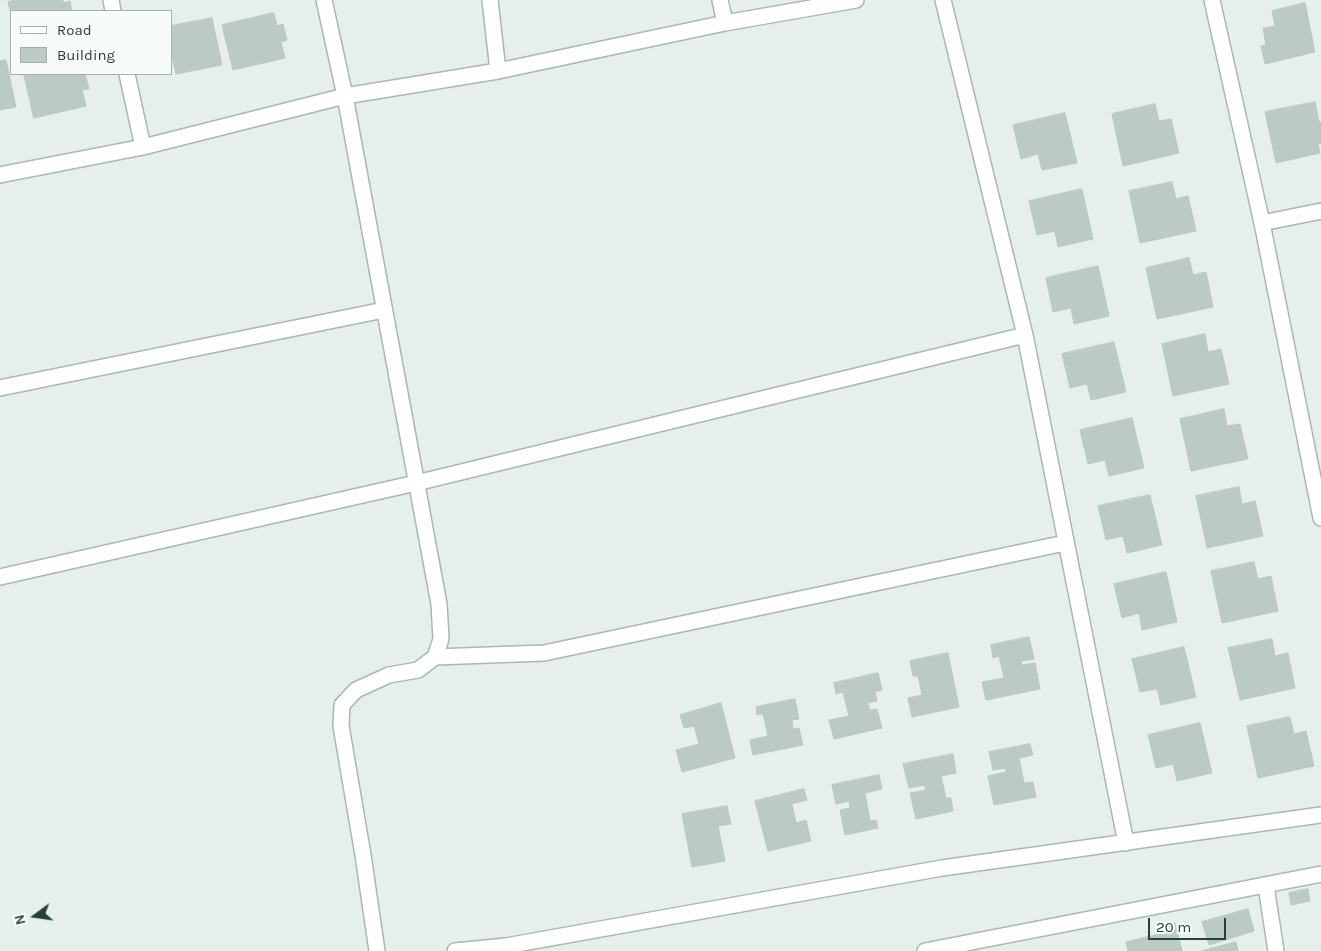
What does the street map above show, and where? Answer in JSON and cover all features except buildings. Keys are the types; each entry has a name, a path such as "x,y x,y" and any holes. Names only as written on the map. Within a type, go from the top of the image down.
{"street":[{"path":"324,0 345,96 439,604 441,639 435,657 418,670 389,676 356,690 342,705 341,726 377,951"},
{"path":"490,0 498,71"},
{"path":"720,0 725,23"},
{"path":"0,176 143,147 345,96 498,71 725,23 856,0"},
{"path":"943,0 1025,335 1126,843"},
{"path":"1212,0 1262,223 1321,513"},
{"path":"127,75 143,147"},
{"path":"1262,223 1321,211"},
{"path":"0,388 384,310"},
{"path":"0,577 416,483 1025,335"},
{"path":"435,657 544,652 1065,543"},
{"path":"455,951 506,946 942,868 1321,815"},
{"path":"925,951 1321,874"},
{"path":"1266,886 1276,951"}]}
